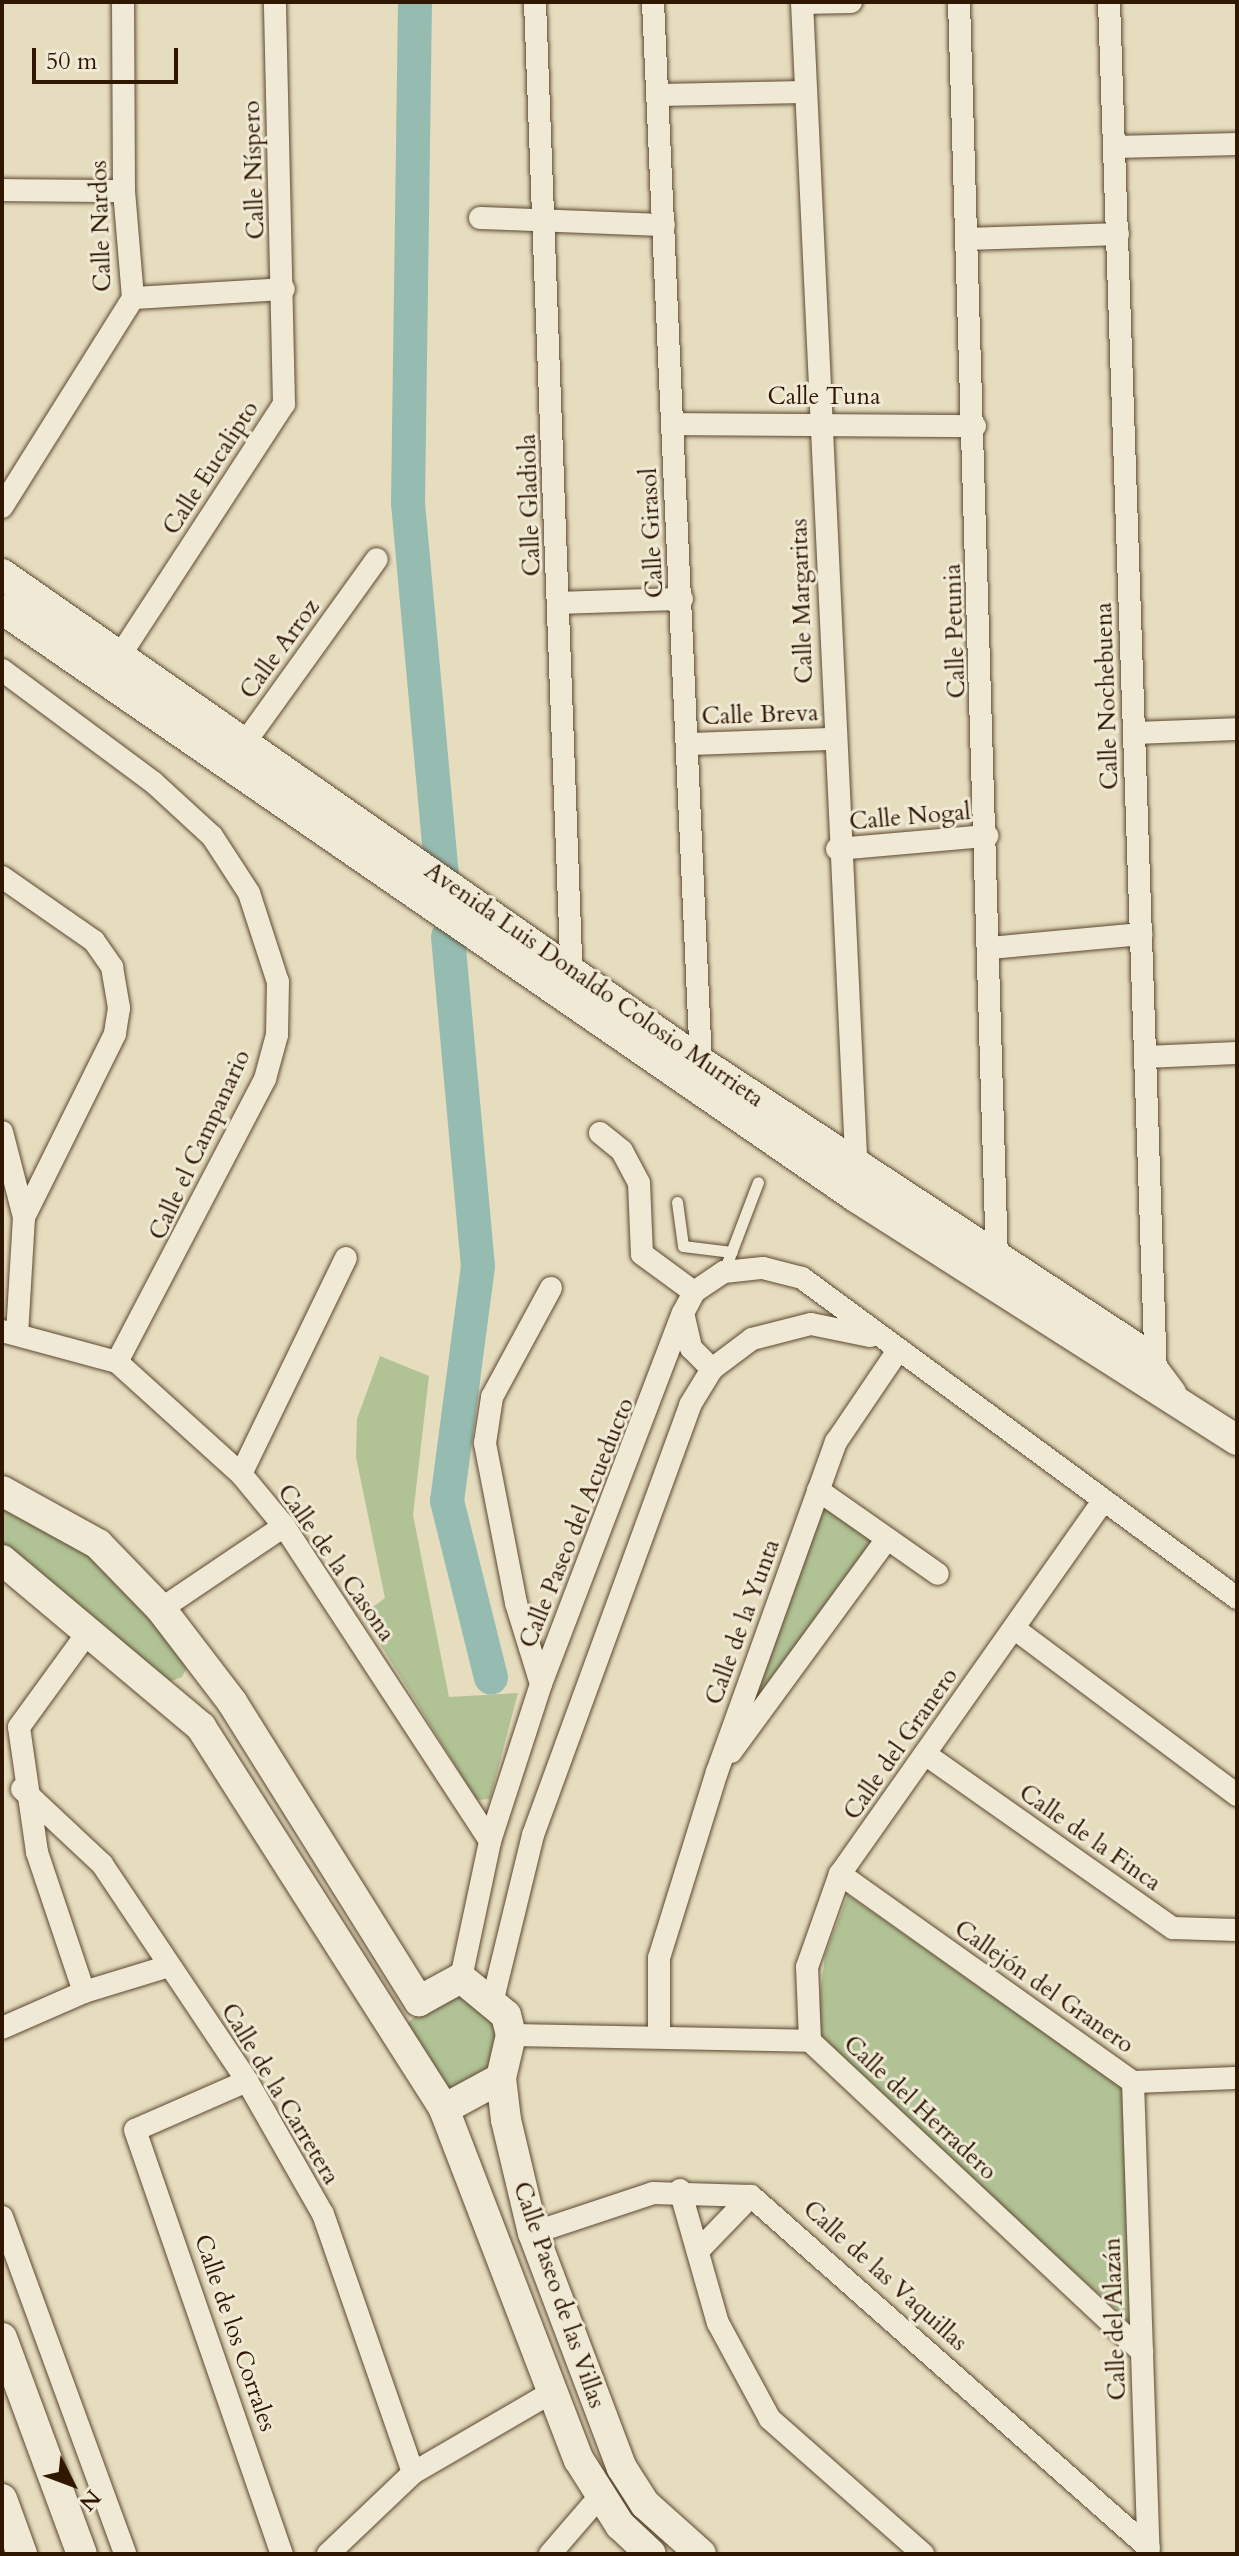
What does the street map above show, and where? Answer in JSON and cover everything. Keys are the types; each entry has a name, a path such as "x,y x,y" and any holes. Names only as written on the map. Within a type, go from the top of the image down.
{"street":[{"name":"Calle Nardos","path":"2,507 133,298 124,191 123,2"},
{"name":"Calle Níspero","path":"275,2 284,289"},
{"name":"Calle Gladiola","path":"535,2 574,1006"},
{"name":"Calle Girasol","path":"653,2 701,1062"},
{"path":"802,2 851,2"},
{"name":"Calle Margaritas","path":"802,2 823,422 837,849 857,1198"},
{"name":"Calle Petunia","path":"959,2 975,426 997,1258"},
{"name":"Calle Nochebuena","path":"1109,2 1145,1057 1163,1388"},
{"path":"658,95 805,92"},
{"path":"1115,147 1237,144"},
{"path":"2,190 124,191"},
{"path":"480,218 544,217 664,225"},
{"path":"969,239 1118,234"},
{"path":"133,298 284,289"},
{"name":"Calle Eucalipto","path":"119,657 284,404 284,289"},
{"name":"Calle Tuna","path":"673,424 823,422 975,426"},
{"name":"Calle Arroz","path":"226,769 377,559"},
{"name":"Avenida Luis Donaldo Colosio Murrieta","path":"2,574 243,744 480,922 574,1006 857,1198 1163,1388 1237,1440"},
{"path":"560,603 682,599"},
{"name":"Avenida Luis Donaldo Colosio Murrieta","path":"2,609 226,769 480,922 572,973 856,1166 1138,1349 1163,1388"},
{"name":"Calle el Campanario","path":"2,670 153,782 212,836 249,893 278,982 277,1035 265,1079 117,1362"},
{"path":"1134,733 1237,729"},
{"name":"Calle Breva","path":"688,744 832,739"},
{"name":"Calle Nogal","path":"837,849 987,836"},
{"path":"2,877 94,941 112,967 119,1008 115,1034 24,1217 10,1332"},
{"path":"990,948 1141,934"},
{"path":"1145,1057 1237,1053"},
{"path":"2,1132 24,1217"},
{"path":"600,1133 622,1151 639,1183 642,1254 694,1292"},
{"path":"241,1474 346,1258"},
{"name":"Calle Paseo del Acueducto","path":"461,1978 490,1841 541,1684 683,1313 694,1292 728,1262 802,1278 875,1337 1237,1598"},
{"path":"541,1684 516,1603 485,1443 492,1397 551,1288"},
{"path":"683,1313 691,1348 712,1369"},
{"name":"Calle Paseo del Acueducto","path":"493,1999 533,1835 690,1405 712,1369 779,1328 811,1324 875,1337"},
{"name":"Calle de la Casona","path":"10,1332 117,1362 241,1474 284,1526 490,1841"},
{"name":"Calle de la Yunta","path":"659,2034 659,1958 717,1772 836,1442 897,1352"},
{"path":"818,1490 938,1574"},
{"path":"2,1491 98,1544 161,1609 199,1659 419,2001"},
{"name":"Calle del Granero","path":"810,2041 807,1967 840,1874 1102,1502"},
{"path":"161,1609 284,1526"},
{"name":"Calle de la Yunta","path":"717,1772 887,1539"},
{"name":"Calle Paseo de las Villas","path":"2,1560 201,1727 444,2109 552,2392 601,2495 651,2554"},
{"path":"1015,1629 1237,1795"},
{"path":"84,1992 22,1789 25,1711 88,1632"},
{"path":"154,1688 183,1687 199,1659"},
{"name":"Calle de la Finca","path":"925,1754 1173,1928 1237,1930"},
{"name":"Calle de la Carretera","path":"22,1789 102,1864 247,2081 323,2214 413,2473"},
{"name":"Callejón del Granero","path":"840,1874 1133,2082 1237,2078"},
{"path":"2,2028 84,1992 169,1966"},
{"path":"386,2022 461,1978 493,1999 511,2035"},
{"name":"Calle del Herradero","path":"511,2035 659,2034 810,2041 1142,2352"},
{"name":"Calle Paseo de las Villas","path":"511,2035 501,2078 533,2233 622,2468 645,2504 701,2554"},
{"path":"444,2109 501,2078"},
{"name":"Calle de los Corrales","path":"247,2081 135,2130 282,2554"},
{"name":"Calle del Alazán","path":"1133,2082 1149,2551"},
{"path":"533,2233 680,2190 751,2196"},
{"path":"680,2190 718,2323 770,2419 923,2554"},
{"path":"698,2251 751,2196"},
{"name":"Calle de las Vaquillas","path":"751,2196 1149,2551"},
{"path":"2,2217 125,2554"},
{"path":"2,2338 82,2554"},
{"path":"328,2554 413,2473 552,2392"},
{"path":"550,2554 601,2495"},
{"path":"2,2499 22,2554"}],"lane":[{"path":"677,1202 683,1246 728,1262 758,1182"}],"green space":[{"path":"380,1356 429,1376 413,1515 449,1697 518,1693 490,1799 477,1800 362,1615 385,1598 356,1457 357,1419"},
{"path":"2,1496 102,1555 190,1662 182,1677 169,1682 2,1552"},
{"path":"821,1497 882,1541 730,1746"},
{"path":"848,1895 1124,2088 1134,2326 815,2038 825,1955"},
{"path":"465,1991 498,2027 498,2069 439,2096 407,2024 428,2004"}],"waterway":[{"path":"415,2 408,503 444,895"},
{"path":"448,937 478,1266 447,1501 491,1678"}]}
